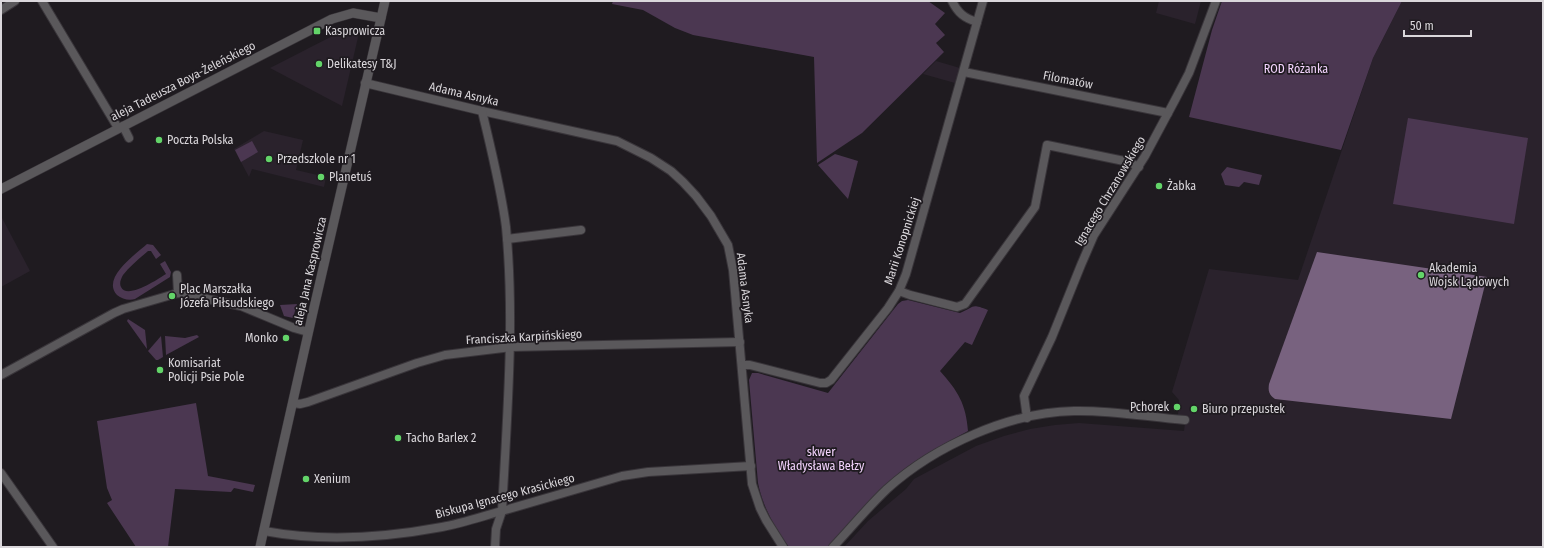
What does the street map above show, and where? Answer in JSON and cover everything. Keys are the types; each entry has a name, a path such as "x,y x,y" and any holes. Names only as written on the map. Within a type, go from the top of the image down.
{"street":[{"path":"1,10 15,1"},
{"path":"42,1 120,127 129,138"},
{"name":"aleja Jana Kasprowicza","path":"260,547 385,1"},
{"path":"952,1 957,12 964,17 977,22"},
{"name":"Marii Konopnickiej","path":"742,365 750,365 820,383 826,383 832,380 888,308 899,291 906,274 983,1"},
{"name":"Ignacego Chrzanowskiego","path":"1027,418 1024,396 1052,337 1080,264 1094,235 1139,167 1157,136 1189,73 1216,1"},
{"name":"aleja Tadeusza Boya-Żeleńskiego","path":"1,189 332,19 353,13 381,18"},
{"name":"Filomatów","path":"964,72 1168,113"},
{"name":"Adama Asnyka","path":"365,83 617,141 651,158 671,171 696,196 711,216 728,245 733,270 752,484 760,508 783,547"},
{"path":"482,111 498,182 509,260 511,348 502,511 496,529 495,547"},
{"path":"899,291 956,307 965,304 1035,207 1047,145 1129,162 1139,167"},
{"path":"507,239 581,230"},
{"path":"177,275 178,293"},
{"path":"1,375 123,309 178,293 241,306 294,328 308,332"},
{"name":"Franciszka Karpińskiego","path":"293,403 305,403 417,362 445,355 511,348 740,342"},
{"path":"833,547 887,490 913,469 963,439 983,430 1027,418 1074,411 1116,412 1186,420"},
{"name":"Biskupa Ignacego Krasickiego","path":"264,531 321,538 400,534 473,520 622,476 648,472 751,466"},
{"path":"1,473 53,547"}],"shaded area":[{"path":"1159,1 1201,1 1195,24 1156,13"},
{"name":"Akademia Wojsk Lądowych","path":"1402,1 1543,1 1543,547 844,547 868,521 906,489 914,479 976,446 1004,436 1030,429 1079,423 1184,431 1186,415 1178,415 1179,400 1172,392 1209,269 1298,280 1373,58"},
{"path":"350,27 359,33 342,106 270,68"},
{"path":"936,61 960,68 955,83 923,74"},
{"name":"Przedszkole nr 1","path":"264,131 303,140 296,170 326,177 324,187 252,169 249,177 234,149"},
{"path":"1,216 30,271 1,287"},
{"path":"1317,252 1487,277 1451,419 1275,399 1271,396 1269,384"}],"green space":[{"path":"613,1 928,1 945,13 935,24 945,35 936,43 944,52 862,133 817,163 814,57 693,35 675,28 643,10 612,4"},
{"name":"ROD Różanka","path":"1222,1 1402,1 1373,58 1341,150 1189,117 1212,30"},
{"path":"1408,118 1528,138 1514,224 1393,204"},
{"path":"252,141 258,152 241,162 235,150"},
{"path":"835,154 858,161 848,199 818,165"},
{"path":"1227,167 1262,175 1259,185 1244,182 1239,187 1225,185 1221,174"},
{"path":"147,244 153,245 161,255 156,259 151,251 148,251 123,275 120,286 124,290 136,290 156,280 166,274 160,264 165,261 171,272 170,277 133,300 121,298 117,295 113,288 113,281 128,260"},
{"name":"skwer Władysława Bełzy","path":"908,300 960,313 975,306 988,310 972,345 965,342 940,371 952,385 960,398 967,421 968,431 927,454 903,470 873,497 828,547 789,547 770,516 758,483 749,380 752,373 758,373 828,393 898,304 902,301"},
{"path":"297,304 293,318 284,316 280,305"},
{"path":"128,319 145,330 147,349 127,321"},
{"path":"197,335 199,337 166,355 165,336 185,338"},
{"path":"161,336 163,357 156,360 148,351"},
{"path":"196,403 208,476 255,485 253,492 234,488 231,492 175,489 168,547 136,547 107,503 112,500 107,488 97,421"}],"place":[{"name":"Kasprowicza","path":"317,31"},
{"name":"Delikatesy T&J","path":"319,64"},
{"name":"Poczta Polska","path":"159,140"},
{"name":"Przedszkole nr 1","path":"269,159"},
{"name":"Planetuś","path":"321,177"},
{"name":"Żabka","path":"1159,186"},
{"name":"Akademia Wojsk Lądowych","path":"1421,275"},
{"name":"Plac Marszałka Józefa Piłsudskiego","path":"172,296"},
{"name":"Monko","path":"286,338"},
{"name":"Komisariat Policji Psie Pole","path":"160,370"},
{"name":"Pchorek","path":"1177,407"},
{"name":"Biuro przepustek","path":"1194,409"},
{"name":"Tacho Barlex 2","path":"398,438"},
{"name":"Xenium","path":"306,479"}]}
